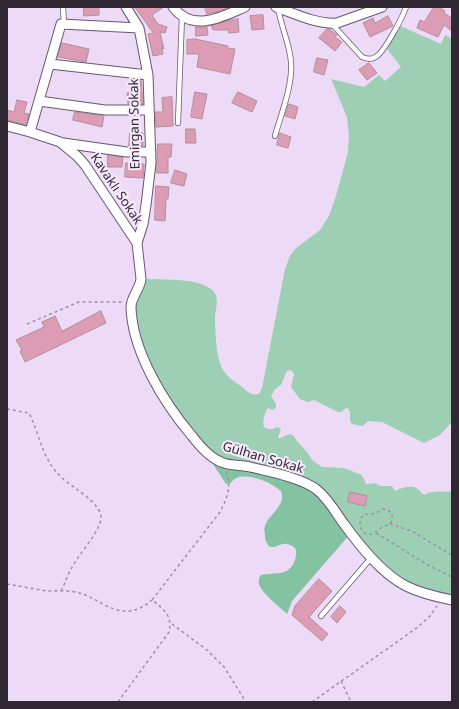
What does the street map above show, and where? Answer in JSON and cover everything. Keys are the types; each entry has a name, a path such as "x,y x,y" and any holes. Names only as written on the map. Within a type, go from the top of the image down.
{"street":[{"name":"Emirgan Sokak","path":"126,7 139,28 148,75 151,152 146,205 143,224 137,243"},
{"path":"173,7 182,16 193,20 213,20 242,8"},
{"path":"277,7 314,20 332,24 382,7"},
{"path":"30,132 61,24 139,28"},
{"path":"50,64 148,75"},
{"path":"39,101 105,110 149,110"},
{"name":"Kavaklı Sokak","path":"7,126 60,142 70,149 85,165 137,243"},
{"path":"60,142 120,151 151,152"},
{"name":"Gülhan Sokak","path":"137,243 141,279 140,285 132,302 132,318 140,348 160,392 170,408 195,440 215,459 223,463 269,472 304,483 316,489 329,503 372,558 388,573 406,586 452,600"}],"lane":[{"path":"63,7 64,24"},
{"path":"275,136 289,85 292,68 289,49 277,7"},
{"path":"332,24 362,57 374,59 391,35 406,7"},
{"path":"178,123 182,16"},
{"path":"321,616 372,558"}],"path":[{"path":"27,324 79,302 132,302"},
{"path":"7,409 29,413 48,461 62,478 99,509 101,518 98,526 71,568 61,591"},
{"path":"7,584 46,591 75,592 85,594 119,610 136,610 144,606 152,600 192,550 222,507 229,488 228,476 223,463"},
{"path":"390,524 392,516 386,509 382,509 375,513 368,513 363,516 360,522 362,530 368,535 376,533 381,528 390,524 412,531 452,555"},
{"path":"376,533 426,564 452,577"},
{"path":"312,702 418,627 430,616 442,598"},
{"path":"118,702 170,632 172,624 170,618 159,605 152,600"},
{"path":"172,624 207,650 224,667 246,702"},
{"path":"340,681 351,702"}],"green space":[{"path":"398,25 441,44 445,35 452,39 452,422 440,435 424,443 382,422 368,421 363,426 352,424 350,421 350,412 348,408 344,409 342,412 338,412 314,400 308,402 300,399 291,387 294,374 291,370 287,371 281,385 275,389 271,396 276,404 276,408 272,410 267,409 263,425 269,429 274,429 277,427 281,429 278,438 290,434 294,436 312,460 322,467 344,468 362,475 366,484 375,483 380,486 392,486 395,491 410,486 416,488 424,495 434,492 452,491 452,600 442,598 388,573 329,503 215,459 160,392 132,318 141,279 188,281 206,286 212,290 217,299 215,316 217,351 223,370 231,379 247,391 252,394 259,394 262,388 285,269 290,256 295,249 320,230 329,216 348,152 349,136 347,117 331,79 364,87 379,75 385,81 401,67 385,46"},
{"path":"211,461 311,486 351,533 292,601 287,614 263,592 259,584 259,578 261,575 281,573 289,569 296,556 295,548 292,546 285,544 270,547 265,540 266,523 281,503 281,491 277,487 256,478 241,477 235,479 231,483 226,484"}],"building":[{"path":"84,7 99,7 99,15 84,16"},
{"path":"135,7 164,7 152,15 158,24 167,27 165,33 160,32 164,49 162,46 163,54 153,56 148,34 153,33"},
{"path":"205,7 226,7 226,9 207,14"},
{"path":"434,7 439,7 445,11 444,13 452,18 452,31 444,25 438,37 417,28 420,20 424,22"},
{"path":"263,15 264,29 252,30 250,16"},
{"path":"388,16 393,26 370,37 363,23 373,18 375,23"},
{"path":"238,19 239,32 229,33 228,30 213,30 211,26 230,20"},
{"path":"196,27 207,27 208,35 196,36"},
{"path":"327,29 337,35 335,37 342,42 335,51 319,38"},
{"path":"195,39 228,46 227,48 235,49 230,74 197,67 199,54 187,54 187,40"},
{"path":"62,43 89,49 86,62 58,57"},
{"path":"317,58 328,60 324,75 314,72"},
{"path":"369,63 377,73 367,80 359,70"},
{"path":"130,79 141,80 143,104 128,104 127,93 130,93"},
{"path":"195,92 207,94 202,119 191,117"},
{"path":"238,92 257,101 252,112 232,103"},
{"path":"172,97 173,126 156,127 155,112 163,112 162,98"},
{"path":"17,100 27,102 24,113 29,114 26,125 7,120 7,110 14,112"},
{"path":"289,104 298,107 295,119 285,116"},
{"path":"75,112 104,116 102,127 73,120"},
{"path":"186,129 195,129 196,143 186,143"},
{"path":"130,133 143,133 143,146 129,146"},
{"path":"280,133 291,137 288,148 277,145"},
{"path":"158,144 172,144 171,157 168,157 168,173 157,173"},
{"path":"108,155 123,157 122,167 108,167"},
{"path":"126,163 144,164 143,178 125,177"},
{"path":"175,170 187,174 184,186 171,183"},
{"path":"156,186 169,187 168,199 166,199 165,221 155,220"},
{"path":"101,311 106,323 25,362 20,351 22,350 16,340 44,327 42,322 55,316 62,331"},
{"path":"350,492 367,496 365,506 348,502"},
{"path":"319,579 332,591 309,617 328,634 322,641 292,615 295,606"},
{"path":"340,606 346,612 337,623 331,617"}]}
